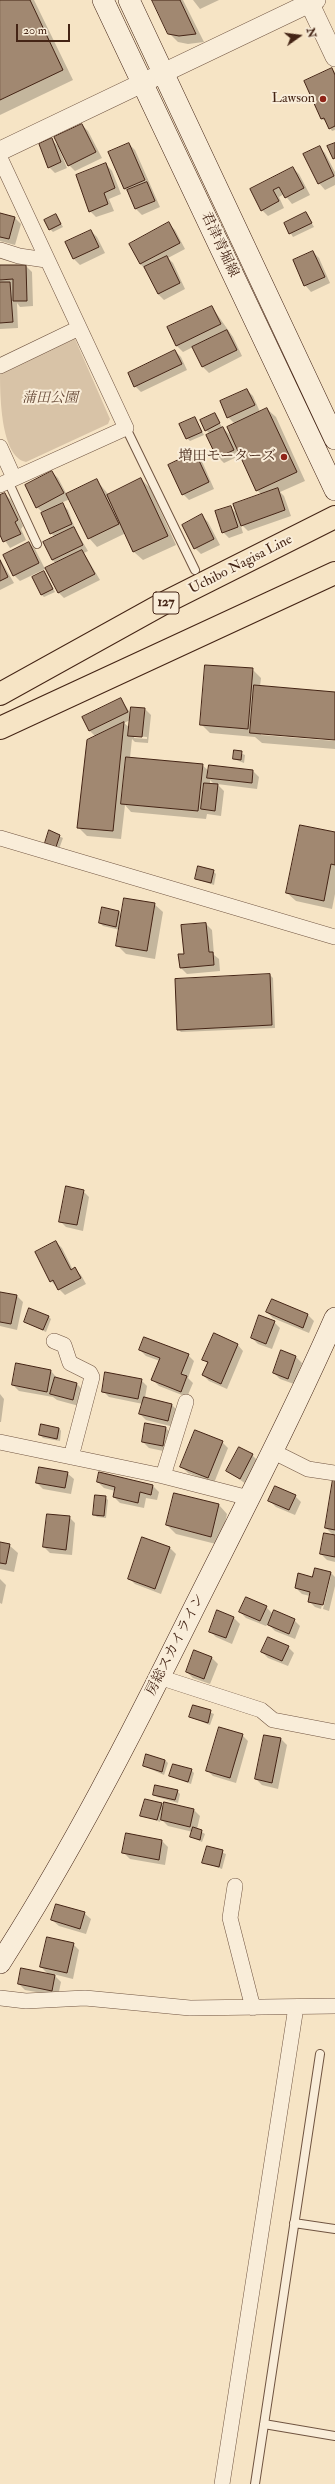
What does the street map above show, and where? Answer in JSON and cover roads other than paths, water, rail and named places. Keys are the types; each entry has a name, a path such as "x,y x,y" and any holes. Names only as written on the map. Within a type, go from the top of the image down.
{"highway":[{"name":"Uchibo Nagisa Line","path":"0,694 166,602 335,517"},
{"path":"0,728 335,573"}],"main road":[{"name":"君津青堀線","path":"103,0 335,490"},
{"name":"君津青堀線","path":"129,0 335,439"},
{"name":"房総スカイライン","path":"0,1963 70,1850 249,1498 335,1318"}],"street":[{"path":"0,151 311,1 335,57"},
{"path":"0,158 46,260 126,428 7,481 0,447"},
{"path":"0,250 19,256 46,260"},
{"path":"0,366 79,328"},
{"path":"0,838 335,937"},
{"path":"54,1340 64,1346 70,1363 90,1373 92,1377 71,1457"},
{"path":"163,1476 186,1402"},
{"path":"0,1442 163,1476 249,1498"},
{"path":"272,1451 308,1468 335,1473"},
{"path":"159,1677 261,1710 273,1720 335,1732"},
{"path":"235,1886 230,1918 253,2008"},
{"path":"0,1998 26,2001 84,1998 190,2008 335,2006"},
{"path":"222,2484 296,2007"}],"lane":[{"path":"126,428 195,570"},
{"path":"7,481 37,544"},
{"path":"255,2484 320,2054"},
{"path":"294,2223 335,2229"},
{"path":"264,2424 335,2436"}],"place":[{"name":"Lawson","path":"323,99"},
{"name":"増田モーターズ","path":"284,457"}],"park label":[{"name":"蒲田公園","path":"50,399"}]}
